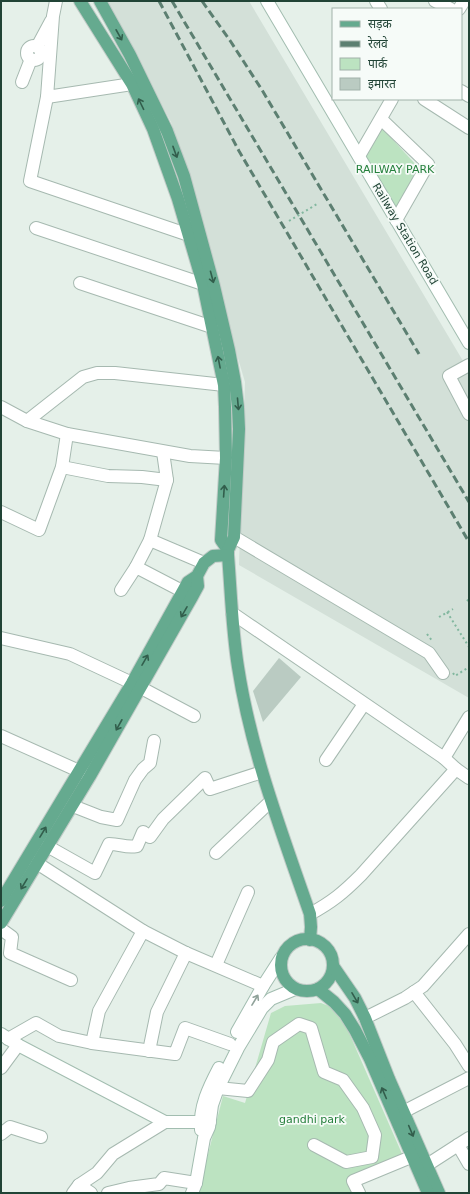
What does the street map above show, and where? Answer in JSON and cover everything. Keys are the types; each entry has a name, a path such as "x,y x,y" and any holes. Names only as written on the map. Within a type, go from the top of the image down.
{"main road":[{"path":"80,1 132,84 184,197 189,234 203,284 224,385 226,458 221,540 228,552"},
{"path":"100,1 130,55 167,131 184,197 214,286 235,382 239,429 234,537 228,552 232,613 239,673 244,702 262,772 310,914 310,940"},
{"path":"171,623 188,582 197,576 204,563 213,556 228,552"},
{"path":"1,901 32,860 47,846 73,806 90,776 136,685 171,623 198,586 197,576"},
{"path":"3,916 79,771 136,685"},
{"path":"333,966 328,979 318,989 303,991 289,985 284,979 281,972 281,958 284,951 296,942 310,940 327,948 332,958 333,966 355,998 365,1018 403,1112 439,1193"},
{"path":"318,989 339,1008 355,1030 370,1059 411,1157 428,1193"}],"street":[{"path":"56,1 47,97 30,181 189,234"},
{"name":"Railway Station Road","path":"267,1 469,343"},
{"path":"435,1 449,8"},
{"path":"22,82 31,59 37,59 40,56 40,50 37,47 54,16"},
{"path":"47,97 132,84"},
{"path":"359,156 391,100"},
{"path":"426,100 469,128"},
{"path":"381,119 428,164 396,220"},
{"path":"36,228 203,284"},
{"path":"80,283 212,327"},
{"path":"469,365 449,376 469,414"},
{"path":"27,421 83,377 97,373 115,373 224,385"},
{"path":"1,407 27,421 66,434 163,452 190,456 226,458"},
{"path":"1,512 38,530 62,467 66,434"},
{"path":"121,590 136,567 150,540 167,480 163,452"},
{"path":"62,467 108,476 142,477 167,480"},
{"path":"234,537 429,653 443,673"},
{"path":"150,540 204,563"},
{"path":"136,567 184,592"},
{"path":"232,613 444,758 469,778"},
{"path":"1,638 70,654 136,685 194,716"},
{"path":"326,760 364,704"},
{"path":"444,758 469,717"},
{"path":"1,736 90,776"},
{"path":"73,806 101,817 117,820 135,780 143,769 150,763 154,741"},
{"path":"310,914 334,900 350,886 456,769"},
{"path":"47,846 95,873 109,844 117,844 128,848 137,846 143,832 150,837 163,819 205,778 210,789 262,772"},
{"path":"216,854 271,801"},
{"path":"32,860 143,931 186,953 263,986"},
{"path":"216,965 248,892"},
{"path":"1,929 12,936 10,953 71,980"},
{"path":"92,1043 99,1011 143,931"},
{"path":"365,1018 423,986 469,934"},
{"path":"149,1051 157,1012 186,953"},
{"path":"108,1193 129,1188 159,1184 164,1178 194,1188 204,1138 207,1132 204,1103 210,1084 230,1044 263,986 281,958"},
{"path":"205,1122 218,1088 238,1048 260,1010 271,1000 296,989"},
{"path":"414,992 455,1044 469,1066"},
{"path":"1,1068 9,1039 36,1023 59,1036 92,1043 175,1054 185,1028 230,1044"},
{"path":"218,1088 248,1091 268,1060 273,1042 299,1024 312,1028 324,1072 343,1080 363,1108 375,1135 372,1157 346,1162 314,1145"},
{"path":"9,1039 165,1122 205,1122"},
{"path":"403,1112 469,1078"},
{"path":"76,1189 97,1173 113,1154 165,1122"},
{"path":"1,1134 10,1127 41,1137"},
{"path":"427,1165 469,1138"},
{"path":"458,1145 469,1164"},
{"path":"359,1193 353,1181 411,1157"},
{"path":"76,1189 91,1193"}],"path":[{"path":"289,221 317,204"},
{"path":"439,617 453,609"},
{"path":"447,612 469,647"},
{"path":"427,634 433,643"},
{"path":"455,676 469,667"}],"shaded area":[{"path":"105,1 249,1 469,371 469,698 239,565 245,382 213,274 171,122"}],"green space":[{"name":"RAILWAY PARK","path":"382,128 418,167 397,208 365,155"},
{"name":"gandhi park","path":"321,1003 339,1010 403,1156 350,1176 351,1193 198,1193 223,1096 245,1103 271,1013 285,1006"}],"building":[{"path":"279,658 301,677 263,722 253,691"}],"railway":[{"path":"159,1 239,151 469,542"},
{"path":"172,1 469,502"},
{"path":"202,1 262,90 419,354"}]}
